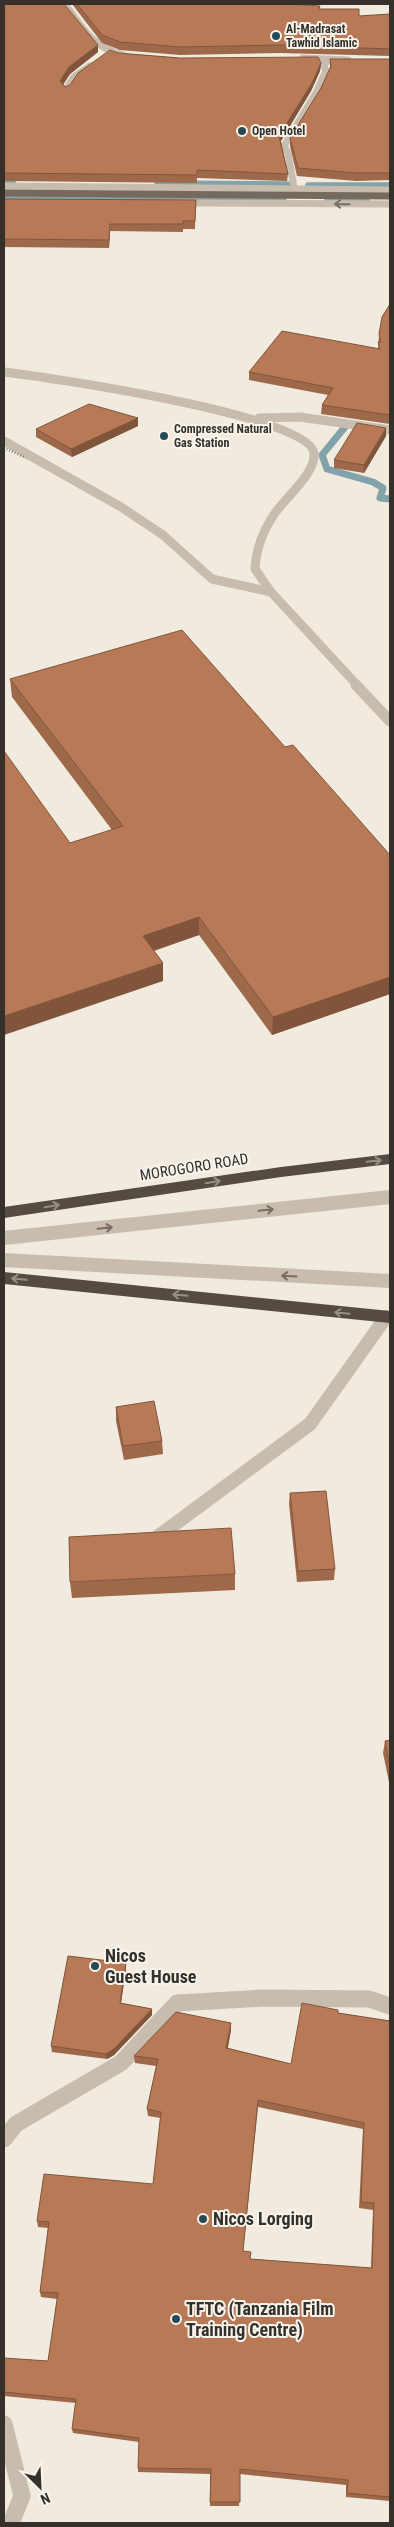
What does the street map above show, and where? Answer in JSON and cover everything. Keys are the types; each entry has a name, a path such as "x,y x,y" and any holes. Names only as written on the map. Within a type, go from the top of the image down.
{"highway":[{"name":"MOROGORO ROAD","path":"4,1213 281,1172 390,1160"},
{"path":"4,1278 388,1317"}],"main road":[{"path":"4,193 390,196"}],"street":[{"path":"66,4 99,47 108,52 133,56"},
{"path":"66,89 74,77 108,52"},
{"path":"297,58 352,60"},
{"path":"294,188 288,153 284,146 316,93 326,71 323,63 333,60"},
{"path":"4,186 390,190"},
{"path":"4,201 390,204"},
{"path":"4,372 55,377 252,418 295,434 310,443 315,454 312,466 275,512 257,550 255,569 271,592 390,721"},
{"path":"252,418 300,416 390,430"},
{"path":"4,441 122,507 163,535 212,579 271,592"},
{"path":"4,1238 390,1197"},
{"path":"4,1260 390,1281"},
{"path":"152,1541 310,1424 388,1317"},
{"path":"4,2139 16,2124 52,2105 121,2063 177,2002 265,1998 369,2000 390,2006"},
{"path":"4,2424 22,2496 11,2523"}],"building":[{"path":"4,4 64,4 98,45 69,67 60,81 65,87 70,85 78,73 110,50 118,53 180,58 318,57 321,63 312,83 279,136 288,174 197,170 197,175 4,173"},
{"path":"77,4 292,4 320,6 319,9 359,9 359,16 390,14 390,49 281,45 180,47 120,42 102,35"},
{"path":"330,59 390,59 390,173 356,173 298,168 290,138 321,88 331,66"},
{"path":"4,199 196,200 195,221 183,221 183,224 110,224 109,240 4,239"},
{"path":"390,304 390,415 322,405 333,388 249,372 282,331 380,349 378,342 381,342 379,334 382,317"},
{"path":"89,404 138,418 71,449 36,429"},
{"path":"357,423 386,428 364,465 334,460"},
{"path":"182,630 285,747 293,745 390,855 390,977 273,1017 199,917 143,936 163,963 4,1016 4,751 70,843 123,826 10,679"},
{"path":"154,1401 162,1441 123,1446 116,1407"},
{"path":"326,1491 335,1569 298,1571 290,1493"},
{"path":"231,1528 235,1574 70,1582 69,1537"},
{"path":"390,1740 390,1766 385,1741"},
{"path":"68,1956 126,1963 120,2003 152,2009 114,2049 106,2054 51,2046"},
{"path":"302,2003 338,2010 338,2013 390,2021 390,2497 347,2493 348,2480 240,2469 240,2502 210,2502 211,2469 138,2468 139,2438 72,2429 76,2399 4,2392 4,2358 48,2361 58,2293 40,2292 49,2222 37,2221 44,2174 153,2184 161,2112 147,2109 158,2059 134,2056 176,2012 231,2023 226,2048 291,2064","holes":["258,2100 364,2123 361,2202 374,2203 372,2268 250,2259 251,2252 243,2251"]}],"waterway":[{"path":"4,182 13,182"},
{"path":"157,183 288,184"},
{"path":"308,185 390,185"},
{"path":"4,197 284,200"},
{"path":"327,200 367,201"},
{"path":"345,427 322,455 327,469 373,482 383,488 380,498 390,499"}],"railway":[{"path":"4,448 26,458"}],"place":[{"name":"Al-Madrasat Tawhid Islamic","path":"276,36"},
{"name":"Open Hotel","path":"242,131"},
{"name":"Compressed Natural Gas Station","path":"164,436"},
{"name":"Nicos Guest House","path":"95,1966"},
{"name":"Nicos Lorging","path":"203,2219"},
{"name":"TFTC (Tanzania Film Training Centre)","path":"176,2319"}]}
